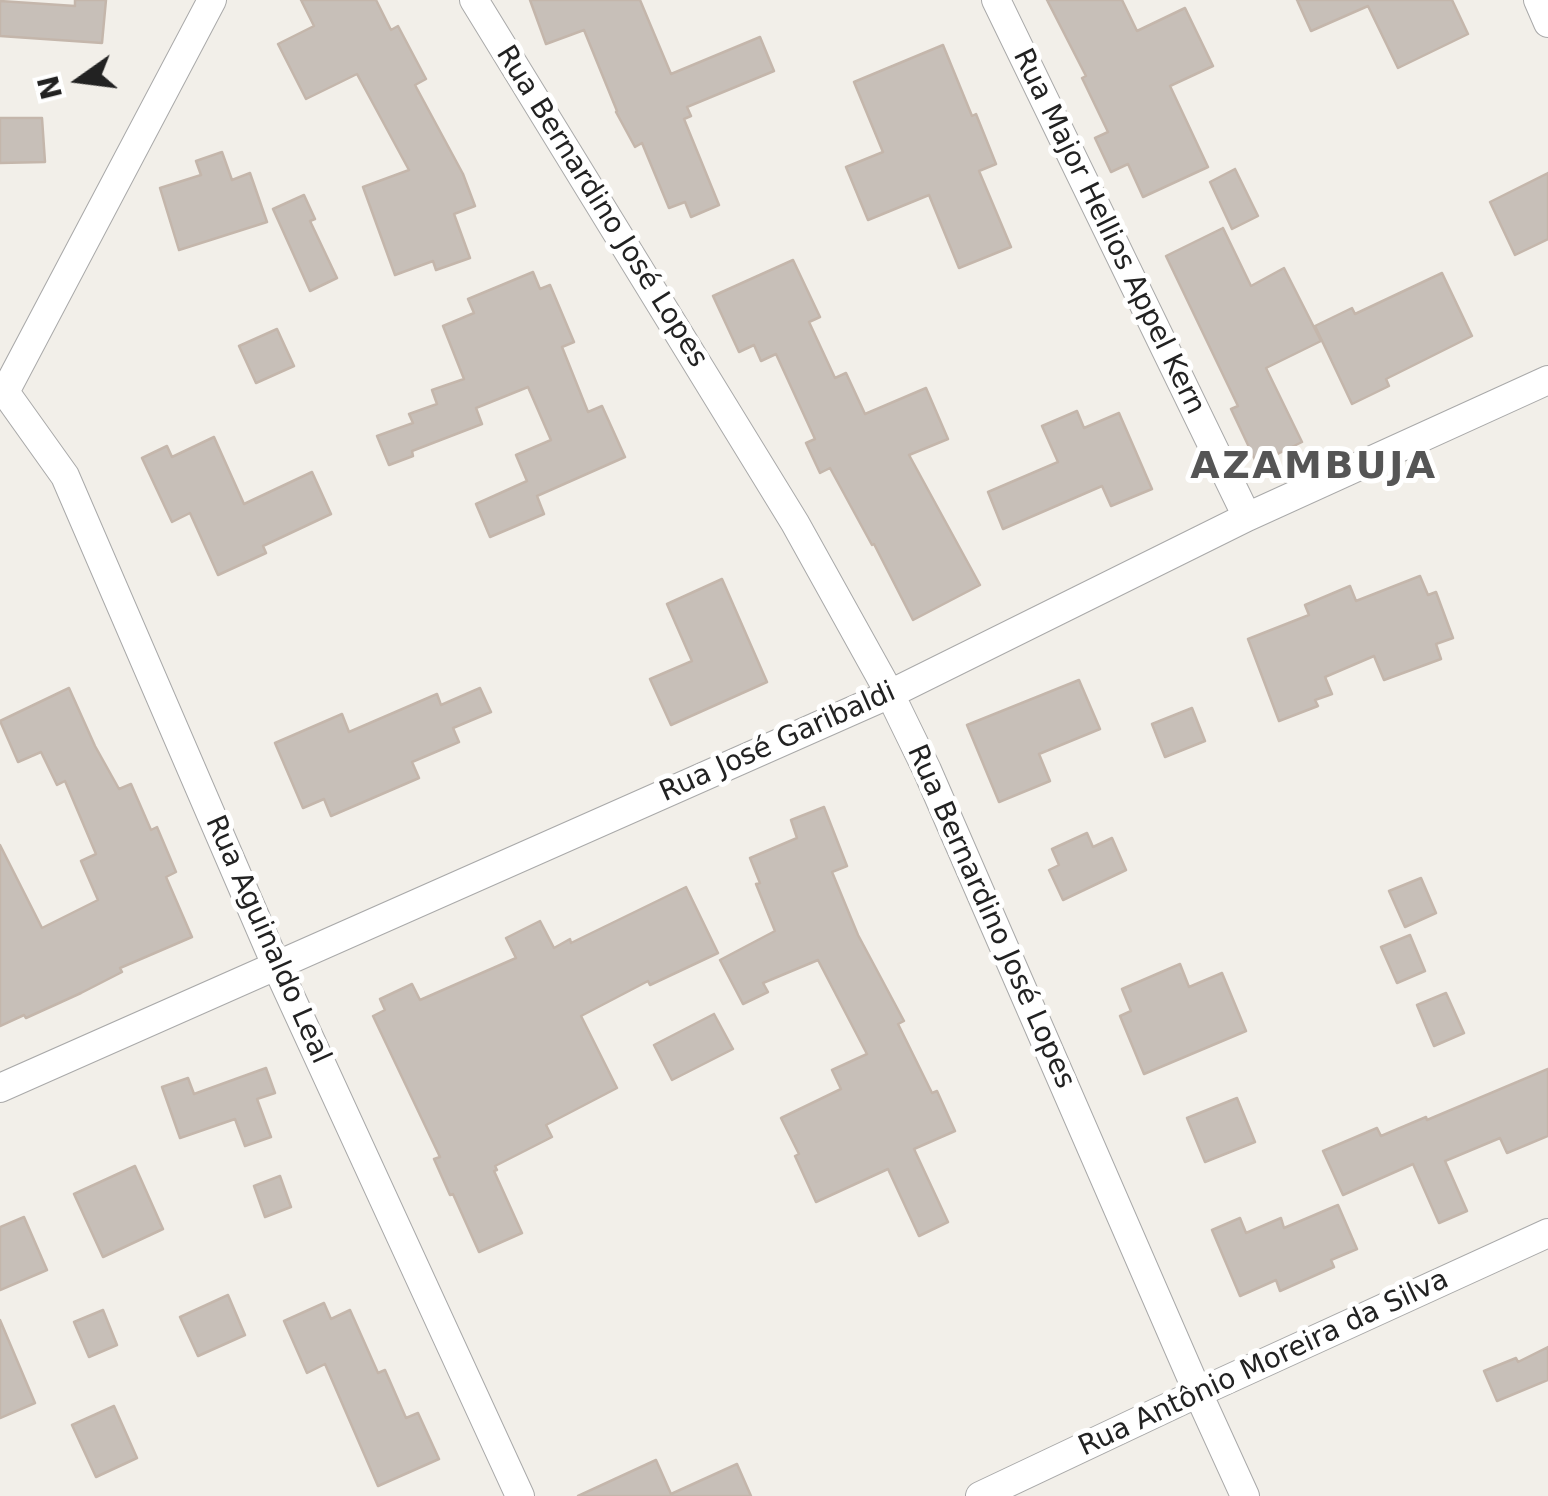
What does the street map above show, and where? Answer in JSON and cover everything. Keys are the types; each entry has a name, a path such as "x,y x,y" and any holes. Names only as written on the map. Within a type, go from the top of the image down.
{"street":[{"path":"2,393 212,0"},
{"name":"Rua Bernardino José Lopes","path":"474,0 795,523 890,694 1245,1496"},
{"name":"Rua Major Hellios Appel Kern","path":"996,0 1247,517"},
{"path":"1538,0 1548,23"},
{"name":"Rua José Garibaldi","path":"0,1088 890,694 1247,517 1548,380"},
{"name":"Rua Aguinaldo Leal","path":"2,393 65,476 276,965 520,1496"},
{"name":"Rua Antônio Moreira da Silva","path":"980,1496 1548,1234"}],"building":[{"path":"75,0 106,0 102,43 0,36 0,1 75,6"},
{"path":"301,0 376,0 391,30 398,26 426,79 415,85 463,174 475,206 454,214 470,258 436,270 433,261 395,275 363,187 409,170 357,74 306,99 278,44 314,26"},
{"path":"530,0 640,0 671,74 760,37 774,71 687,107 691,116 684,119 719,205 691,217 685,202 669,208 642,143 635,147 616,112 584,30 546,44"},
{"path":"1047,0 1122,0 1137,31 1185,8 1213,66 1170,86 1208,167 1143,197 1128,164 1111,172 1095,138 1108,132 1082,78 1086,76"},
{"path":"1297,0 1452,0 1468,34 1398,68 1368,6 1311,31"},
{"path":"943,45 996,164 979,171 1011,247 959,268 929,195 868,220 846,167 883,152 854,82"},
{"path":"0,118 42,118 45,162 0,163"},
{"path":"222,152 232,180 250,173 267,222 179,250 160,188 201,175 196,161"},
{"path":"1235,169 1258,216 1232,229 1210,182"},
{"path":"1548,173 1548,239 1515,255 1490,202"},
{"path":"304,195 315,219 310,221 337,278 310,291 273,209"},
{"path":"1223,228 1251,286 1284,268 1321,341 1266,368 1302,442 1257,464 1231,409 1238,406 1166,256"},
{"path":"793,260 820,317 809,322 835,378 846,373 865,414 926,388 948,439 909,455 980,585 913,620 830,468 820,473 806,443 815,439 776,354 761,361 754,345 739,352 713,296"},
{"path":"533,272 540,289 550,285 574,342 562,347 588,412 602,406 625,457 537,496 544,514 490,537 476,504 527,481 516,455 551,440 528,387 476,408 482,424 412,451 413,456 389,465 377,436 413,423 409,414 437,404 432,390 464,379 443,326 474,313 468,299"},
{"path":"1442,273 1472,336 1386,379 1389,386 1352,404 1315,326 1352,308 1355,314"},
{"path":"277,329 294,366 256,383 239,346"},
{"path":"1077,411 1084,428 1119,413 1152,489 1111,506 1102,486 1003,529 988,492 1058,462 1042,426"},
{"path":"214,437 244,504 312,472 331,514 263,546 266,553 218,575 190,513 172,522 142,458 167,446 172,457"},
{"path":"1420,576 1428,595 1436,592 1453,638 1436,644 1441,659 1384,680 1374,656 1325,677 1332,694 1315,700 1318,706 1279,721 1248,639 1309,615 1305,605 1350,586 1356,601"},
{"path":"722,579 767,682 671,725 650,679 692,661 667,604"},
{"path":"1079,680 1100,729 1039,754 1050,781 999,802 967,725"},
{"path":"69,688 119,789 131,784 151,830 157,827 176,872 166,877 192,937 120,968 122,972 81,993 0,1026 0,845 42,928 98,900 81,861 96,854 65,781 57,785 41,752 18,762 0,721"},
{"path":"480,688 491,712 453,728 459,742 412,762 419,778 331,816 324,799 303,808 275,743 342,714 349,732 437,694 441,705"},
{"path":"1192,708 1205,741 1165,757 1152,724"},
{"path":"824,807 847,866 832,872 858,935 904,1021 898,1024 955,1131 914,1149 948,1222 919,1236 888,1169 816,1202 781,1118 841,1089 832,1070 867,1054 818,960 763,983 768,992 743,1004 720,960 775,931 750,858 797,838 791,820"},
{"path":"1087,833 1093,847 1112,838 1126,870 1063,900 1049,870 1059,865 1052,849"},
{"path":"1421,878 1436,913 1405,927 1389,891"},
{"path":"686,887 718,953 650,985 648,981 581,1016 617,1088 546,1125 552,1137 495,1166 522,1233 479,1252 434,1159 440,1157 373,1016 385,1010 380,999 412,984 420,1000 516,958 506,938 540,921 554,948"},
{"path":"1410,935 1425,971 1397,983 1381,947"},
{"path":"1180,964 1189,987 1222,973 1246,1031 1144,1074 1120,1016 1131,1011 1122,989"},
{"path":"1446,993 1464,1033 1434,1046 1417,1005"},
{"path":"714,1014 733,1049 672,1080 654,1045"},
{"path":"266,1068 275,1093 257,1099 271,1137 245,1146 235,1119 180,1138 162,1087 188,1078 194,1094"},
{"path":"1548,1069 1548,1136 1507,1153 1500,1138 1445,1161 1467,1211 1439,1223 1413,1164 1343,1195 1323,1151 1377,1128 1381,1136 1426,1117 1427,1120"},
{"path":"1237,1098 1255,1142 1205,1162 1187,1118"},
{"path":"135,1166 163,1229 103,1257 74,1194"},
{"path":"280,1176 291,1207 265,1217 254,1186"},
{"path":"1338,1205 1357,1249 1331,1260 1334,1267 1280,1291 1276,1280 1240,1296 1212,1230 1240,1218 1246,1233 1281,1218 1284,1228"},
{"path":"24,1217 47,1270 0,1290 0,1227"},
{"path":"228,1295 245,1335 198,1356 180,1317"},
{"path":"324,1303 331,1319 350,1310 378,1373 385,1370 406,1418 418,1413 439,1459 378,1486 325,1364 307,1373 284,1321"},
{"path":"103,1310 117,1345 89,1357 74,1322"},
{"path":"0,1320 35,1403 0,1418"},
{"path":"1548,1347 1548,1380 1497,1401 1484,1371 1516,1358 1518,1362"},
{"path":"114,1406 137,1458 96,1477 72,1425"},
{"path":"656,1460 671,1494 737,1464 751,1496 578,1496"}],"district":[{"name":"AZAMBUJA","path":"1314,468"}]}
